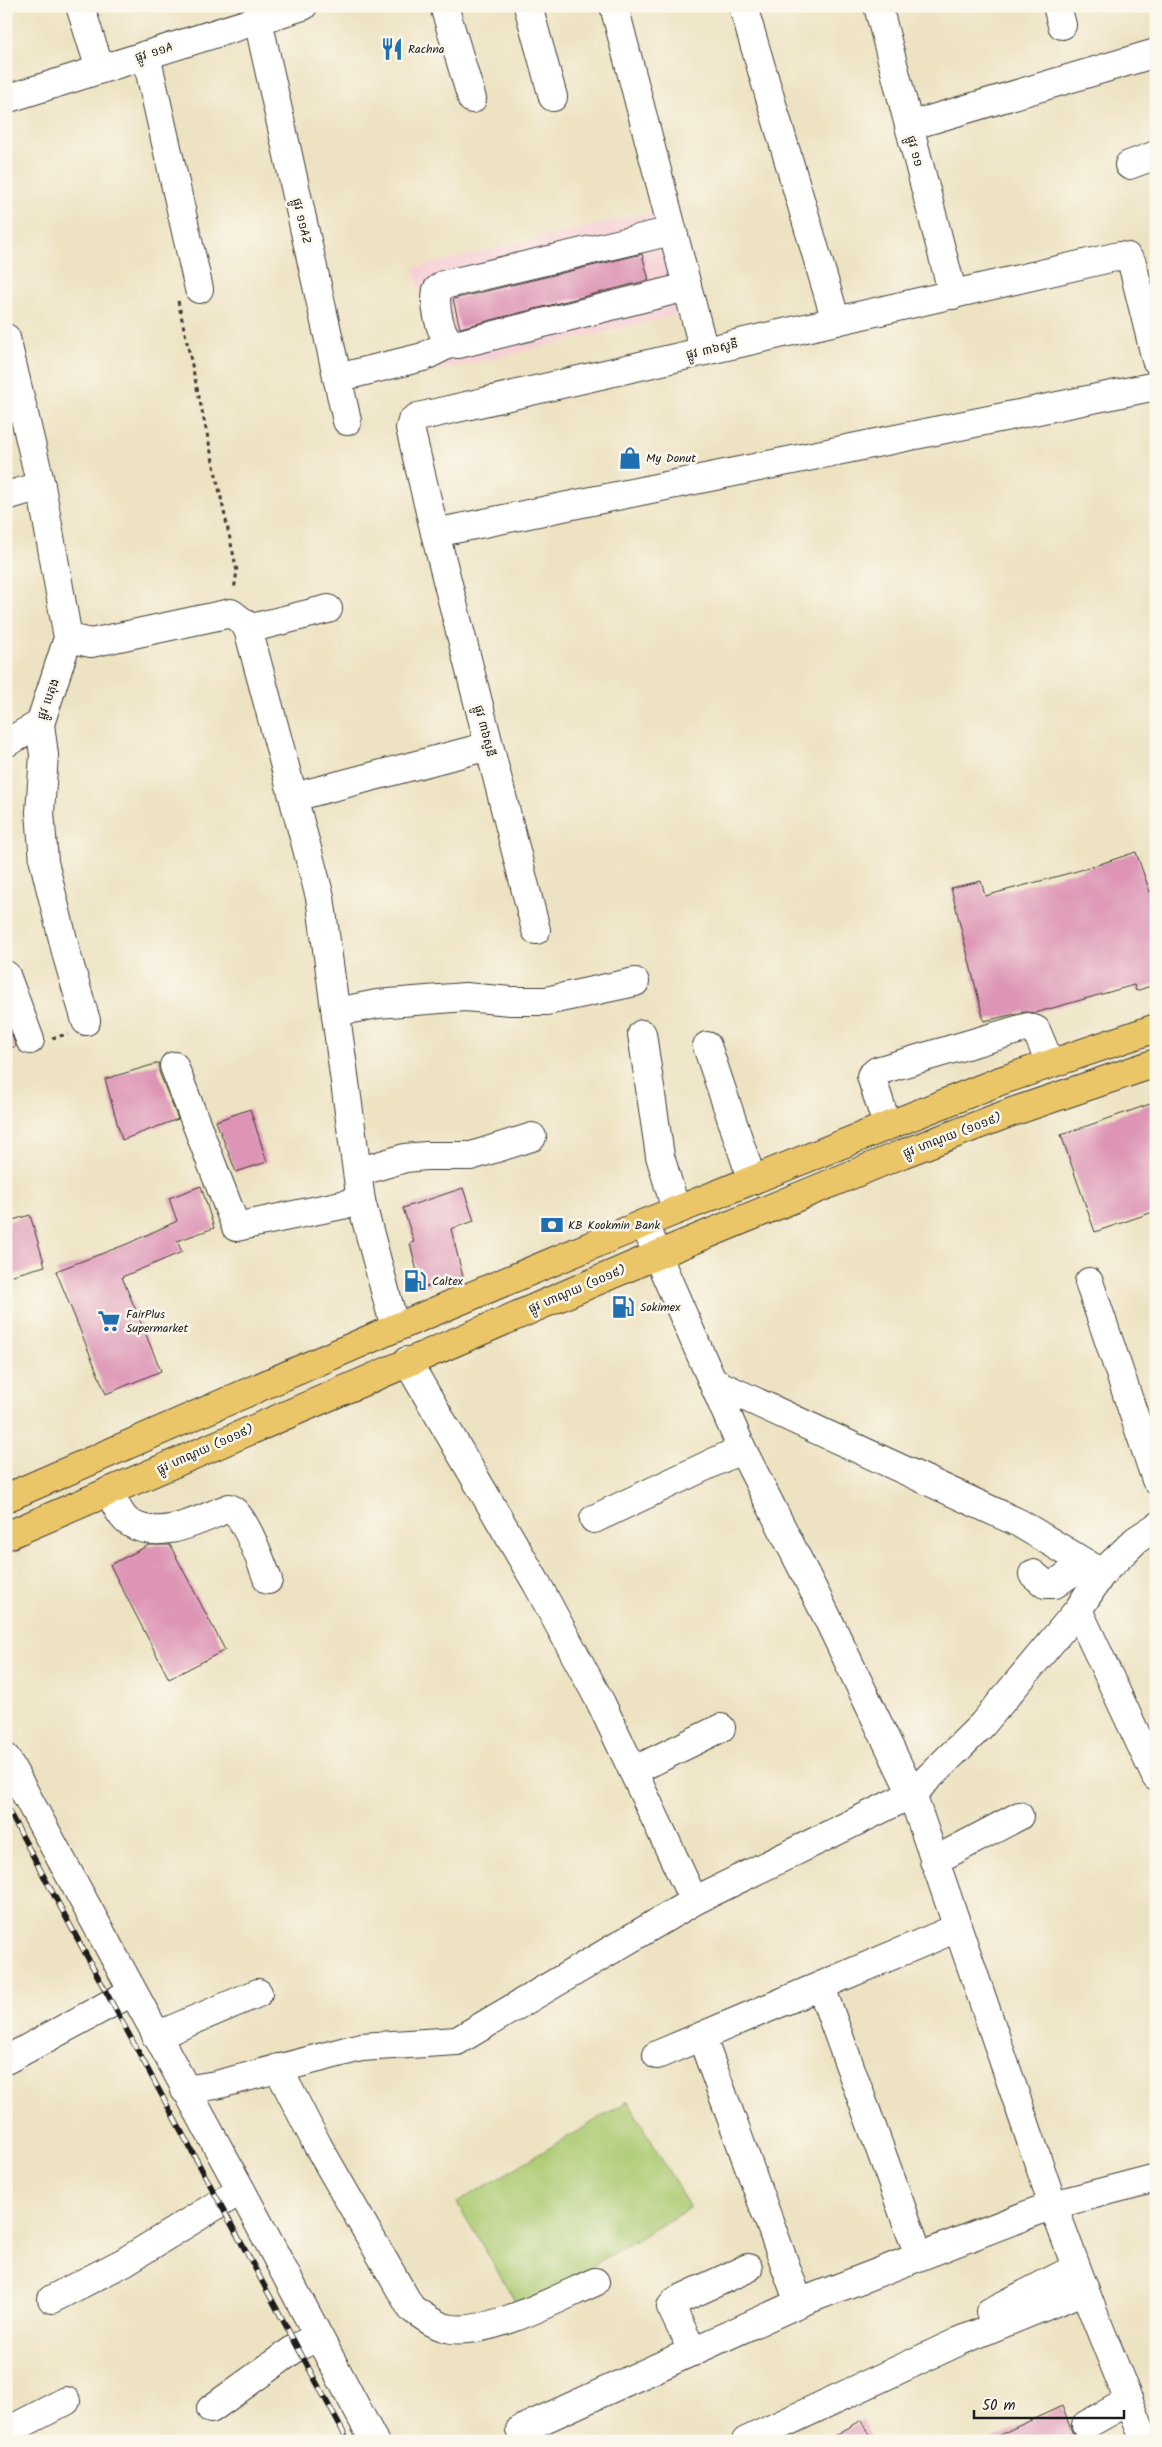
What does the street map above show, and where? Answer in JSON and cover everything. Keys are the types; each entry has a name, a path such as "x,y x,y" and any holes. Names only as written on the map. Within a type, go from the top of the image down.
{"main road":[{"path":"6,1498 395,1328 676,1210 887,1124 1050,1063 1156,1028"},
{"name":"ផ្លូវ ហាណូយ (១០១៩)","path":"6,1536 407,1361 902,1154 1012,1112 1156,1063"}],"street":[{"path":"80,6 100,68"},
{"name":"ផ្លូវ ១១A","path":"6,99 303,6"},
{"path":"444,6 472,99"},
{"path":"528,6 553,97"},
{"path":"614,6 704,351"},
{"path":"743,6 836,322"},
{"name":"ផ្លូវ ១១","path":"878,6 953,295"},
{"name":"ផ្លូវ ១១AZ","path":"258,20 347,421"},
{"path":"908,126 1156,53"},
{"path":"146,55 188,294"},
{"path":"1129,165 1156,155"},
{"path":"672,230 444,285 437,290 435,298 444,337 451,343 458,344 687,286"},
{"name":"ផ្លូវ ៣៦សូនី","path":"536,930 435,533 410,428 412,421 418,417 1119,256 1127,257 1132,263 1156,360"},
{"path":"6,338 17,433 41,486 68,638 91,643 328,609"},
{"path":"337,378 423,357 451,343"},
{"path":"435,533 1156,386"},
{"path":"6,496 41,486"},
{"path":"240,621 294,797 320,897 361,1201 395,1328"},
{"name":"ផ្លូវ បេតុង","path":"6,743 40,724 68,638"},
{"path":"40,724 44,755 40,812 44,862 67,956 86,1021"},
{"path":"294,797 489,746"},
{"path":"6,975 30,1040"},
{"path":"337,1012 377,1004 465,997 511,1001 546,1001 635,982"},
{"path":"887,1124 871,1076 877,1071 1028,1027 1036,1030 1050,1063"},
{"path":"642,1034 660,1156 676,1210"},
{"path":"707,1046 752,1180"},
{"path":"174,1066 236,1227 361,1201"},
{"path":"358,1172 405,1158 472,1156 532,1137"},
{"path":"645,1223 657,1255 742,1448 826,1615 912,1794 1080,2279 1129,2401 1148,2434"},
{"path":"1088,1282 1156,1480"},
{"path":"407,1361 537,1584 601,1703 694,1901"},
{"path":"713,1382 1019,1523 1093,1568"},
{"path":"594,1519 742,1448"},
{"path":"109,1491 119,1511 128,1523 164,1531 230,1508 233,1509 243,1524 268,1580"},
{"path":"1033,1574 1045,1584 1055,1584 1093,1568 1156,1527"},
{"path":"185,2090 216,2086 361,2047 457,2041 694,1901 912,1794 982,1725 1078,1610 1093,1568"},
{"path":"1078,1610 1156,1777"},
{"path":"633,1771 721,1728"},
{"path":"6,1758 241,2190 374,2441"},
{"path":"934,1861 1019,1816"},
{"path":"658,2055 702,2038 957,1928"},
{"path":"821,1987 919,2256"},
{"path":"6,2060 132,1992"},
{"path":"156,2036 258,1993"},
{"path":"702,2038 799,2303"},
{"path":"278,2068 318,2146 411,2308 430,2322 453,2329 497,2324 595,2282"},
{"path":"520,2430 799,2303 1053,2205 1156,2178"},
{"path":"52,2299 124,2262 241,2190"},
{"path":"693,2352 671,2307 676,2301 748,2268"},
{"path":"748,2440 960,2341 992,2311 1080,2279"},
{"path":"211,2409 297,2347 318,2337"},
{"path":"1086,2425 1129,2401"},
{"path":"6,2432 66,2402"}],"path":[{"path":"188,294 237,572 240,621"},
{"path":"30,1040 37,1042 70,1034 80,1028 86,1021"}],"shaded area":[{"path":"663,209 688,312 439,371 414,268"}],"green space":[{"path":"628,2101 690,2208 520,2309 457,2203"}],"building":[{"path":"642,254 649,280 460,328 453,299"},
{"path":"1136,852 1150,892 1156,890 1156,984 1136,991 1134,985 1035,1013 1024,1012 984,1021 951,888 981,881 985,896 1088,868"},
{"path":"6,1021 16,1046 6,1050"},
{"path":"159,1063 159,1072 178,1119 122,1140 105,1079"},
{"path":"1156,1102 1156,1211 1095,1232 1061,1135"},
{"path":"250,1109 267,1162 236,1172 216,1121"},
{"name":"FairPlus Supermarket","path":"201,1186 214,1228 177,1241 182,1252 122,1277 161,1371 106,1394 56,1271 127,1244 177,1221 169,1198"},
{"path":"463,1188 474,1221 451,1229 463,1277 421,1288 410,1243 414,1242 403,1208"},
{"path":"30,1215 45,1266 6,1277 6,1222"},
{"path":"149,1545 170,1545 225,1650 169,1679 110,1565"},
{"path":"1062,2406 1072,2432 1078,2441 986,2441"},
{"path":"862,2420 873,2441 825,2441"}],"railway":[{"path":"6,1806 348,2441"}],"place":[{"name":"Rachna","path":"392,49"},
{"name":"My Donut","path":"630,458"},
{"name":"KB Kookmin Bank","path":"552,1225"},
{"name":"Caltex","path":"415,1281"},
{"name":"Sokimex","path":"623,1307"},
{"name":"FairPlus Supermarket","path":"109,1321"}]}
